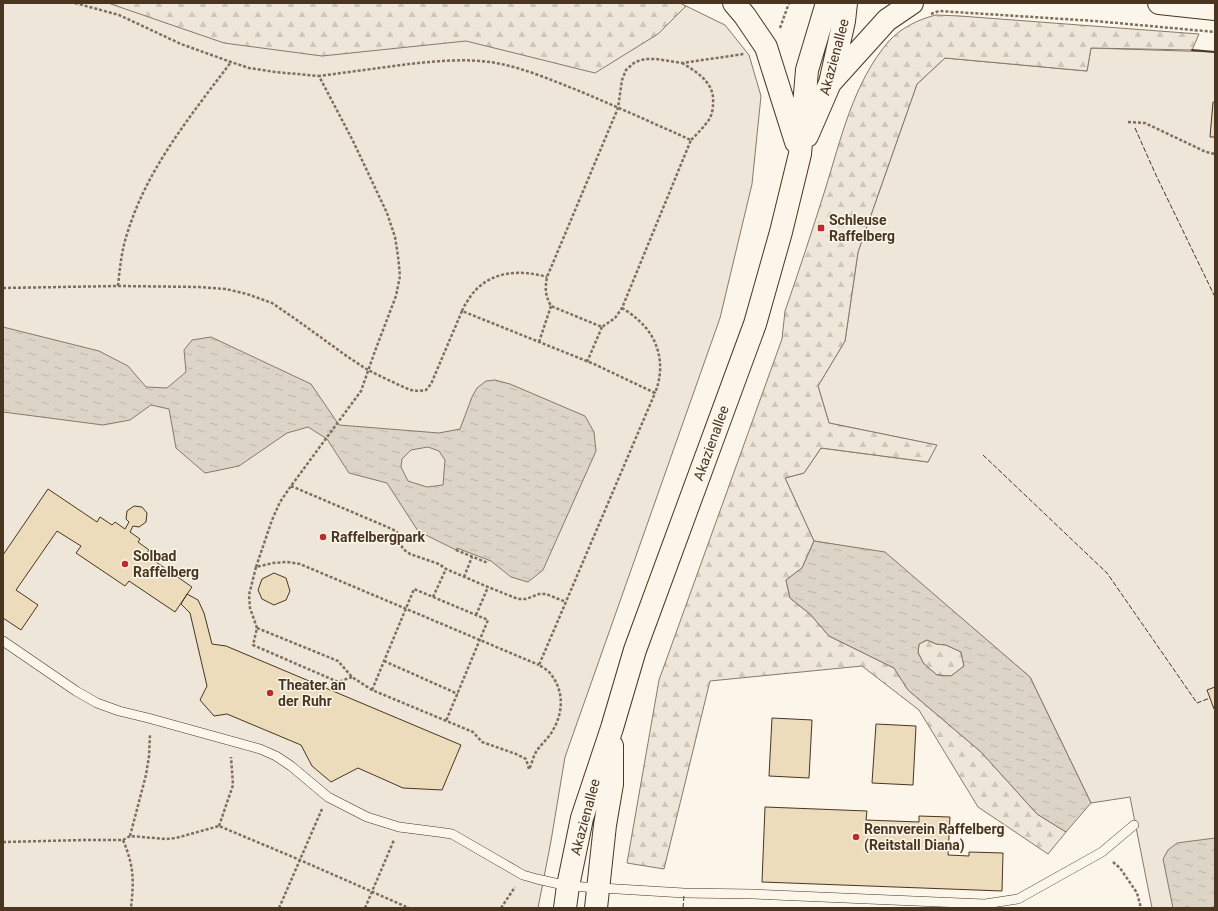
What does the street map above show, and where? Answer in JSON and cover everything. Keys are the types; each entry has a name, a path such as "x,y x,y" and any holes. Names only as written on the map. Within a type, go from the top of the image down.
{"main road":[{"path":"734,3 745,16 766,47 800,154"},
{"name":"Akazienallee","path":"800,154 807,70 827,3"},
{"name":"Akazienallee","path":"565,908 582,818 612,728 635,650 755,324 800,154 830,83 844,21 846,3"},
{"path":"1159,3 1215,9"},
{"path":"830,83 887,20 918,10"},
{"name":"Akazienallee","path":"597,898 605,825 612,784 612,728"}],"lane":[{"path":"3,640 76,691 96,703 119,711 260,749 276,756 291,766 328,797 367,817 399,827 452,834 523,875 568,886 597,898 684,893 753,894 985,904 1018,899 1102,852 1134,825"}],"path":[{"path":"75,3 119,15 181,44 231,62 249,68 275,72 318,76 374,68 435,62 466,61 496,63 523,69 691,140"},
{"path":"918,10 1096,21 1215,32"},
{"path":"602,328 551,306 547,298 545,288 547,278 618,108 622,80 626,70 635,62 645,59 682,63 747,53 766,47"},
{"path":"118,286 122,250 128,229 136,207 149,180 184,125 231,62"},
{"path":"587,362 602,328 615,318 622,308 691,140 709,120 713,110 714,98 710,86 696,72 682,63"},
{"path":"318,76 366,168 387,213 395,238 400,276 396,296 361,391 280,502 272,520 256,568 249,595 250,608 257,628 253,645 338,682 352,677"},
{"path":"1128,122 1145,123 1206,152 1215,154"},
{"path":"3,288 118,286 198,287 226,289 247,294 272,303 368,370 410,390 419,391 426,390 431,384 462,311 470,297 479,286 505,274 521,272 547,278"},
{"path":"539,342 551,306"},
{"path":"539,665 655,393 661,375 661,359 656,344 649,332 638,319 622,308"},
{"path":"462,311 594,364 655,393"},
{"path":"291,486 392,529 396,532 403,549 410,554 439,564 446,569 464,577 518,599 526,599 538,594 546,594 566,602"},
{"path":"456,550 488,563"},
{"path":"464,577 472,557"},
{"path":"256,568 273,563 286,562 300,564 539,665 548,672 556,682 561,694 559,718 553,731 536,752 529,770 526,759 482,742 473,732 372,690 352,677 338,661 257,628"},
{"path":"433,596 446,569"},
{"path":"476,615 488,587"},
{"path":"372,690 414,589 433,596 488,620 446,721"},
{"path":"384,661 458,694"},
{"path":"130,836 146,774 149,756 150,738 148,718"},
{"path":"220,826 233,785 230,741"},
{"path":"279,908 328,797"},
{"path":"3,842 123,840 130,836 166,839 176,838 220,826 409,908"},
{"path":"365,908 399,827"},
{"path":"123,840 129,855 132,870 133,884 131,908"},
{"path":"1102,852 1120,868 1137,892 1141,908"},
{"path":"501,908 523,875"}],"green space":[{"name":"Raffelbergpark","path":"3,3 659,3 686,6 725,25 749,55 761,96 752,184 720,318 565,757 538,908 3,908"},
{"path":"108,3 680,3 686,6 658,34 595,73 466,41 322,56 224,43"},
{"path":"936,15 1199,34 1192,50 1091,48 1087,71 945,58 917,84 858,252 845,341 818,386 829,423 937,445 928,462 821,448 804,473 785,478 814,541 802,568 786,580 790,598 810,614 829,636 894,668 908,690 981,752 1037,814 1066,832 1048,854 978,807 919,710 862,666 710,681 664,869 627,863 659,680 782,339 785,311 850,112 866,75 889,41 899,32 911,25"},
{"path":"1091,48 1215,52 1215,908 1152,908 1130,797 1091,803 1030,677 885,553 814,541 785,478 804,473 821,448 928,462 936,445 829,423 818,386 845,341 858,252 917,84 945,58 1087,71"},
{"path":"927,640 936,644 946,645 961,652 964,666 951,676 937,675 924,664 918,653 919,644"}],"water":[{"path":"3,327 99,351 128,366 146,387 167,388 186,372 184,350 192,340 211,337 311,384 339,425 439,433 460,429 477,388 486,381 495,380 510,384 585,416 594,432 596,451 543,570 528,582 511,577 491,561 457,548 456,550 418,531 387,483 349,473 327,439 308,427 287,433 239,466 205,473 176,448 169,409 151,405 130,420 103,425 3,412","holes":["428,447 439,451 445,460 443,485 427,487 408,481 401,467 402,459 411,450"]},
{"path":"814,541 885,552 1030,677 1091,803 1066,832 1037,814 981,752 908,690 894,668 829,636 810,614 790,598 786,580 802,568","holes":["927,640 936,644 946,645 961,652 964,666 951,676 937,675 924,664 918,653 919,644"]},
{"path":"1215,838 1215,908 1173,908 1163,859 1168,850 1177,843"}],"building":[{"path":"1213,102 1215,102 1215,137 1210,137"},
{"name":"Solbad Raffelberg","path":"48,489 97,522 100,517 112,525 115,522 125,529 129,522 126,519 127,511 134,506 142,507 147,513 146,522 139,527 133,526 130,532 140,539 138,542 149,550 146,555 192,587 175,612 129,581 125,586 76,553 81,546 57,531 16,590 38,605 21,630 3,618 3,555"},
{"path":"274,573 286,578 290,591 286,600 274,605 262,599 258,590 262,579"},
{"name":"Theater an der Ruhr","path":"187,594 198,600 204,613 212,644 226,646 461,745 442,790 403,788 358,768 331,782 312,766 301,745 227,714 214,716 200,700 207,686 190,613 181,604"},
{"path":"1215,687 1215,709 1214,709 1207,690"},
{"path":"772,718 812,720 809,778 769,776"},
{"path":"876,724 916,726 913,785 872,783"},
{"name":"Rennverein Raffelberg (Reitstall Diana)","path":"765,807 867,811 866,820 919,822 919,816 950,817 948,855 969,856 969,852 1003,853 1002,891 762,882"}],"fence":[{"path":"1135,128 1215,297"},
{"path":"983,455 1107,573 1197,703 1210,698"},
{"path":"683,908 684,895"}],"wall":[{"path":"1192,50 1215,52"}],"place":[{"name":"Schleuse Raffelberg","path":"821,228"},
{"name":"Raffelbergpark","path":"323,537"},
{"name":"Solbad Raffelberg","path":"125,564"},
{"name":"Theater an der Ruhr","path":"270,693"},
{"name":"Rennverein Raffelberg (Reitstall Diana)","path":"856,837"}]}
